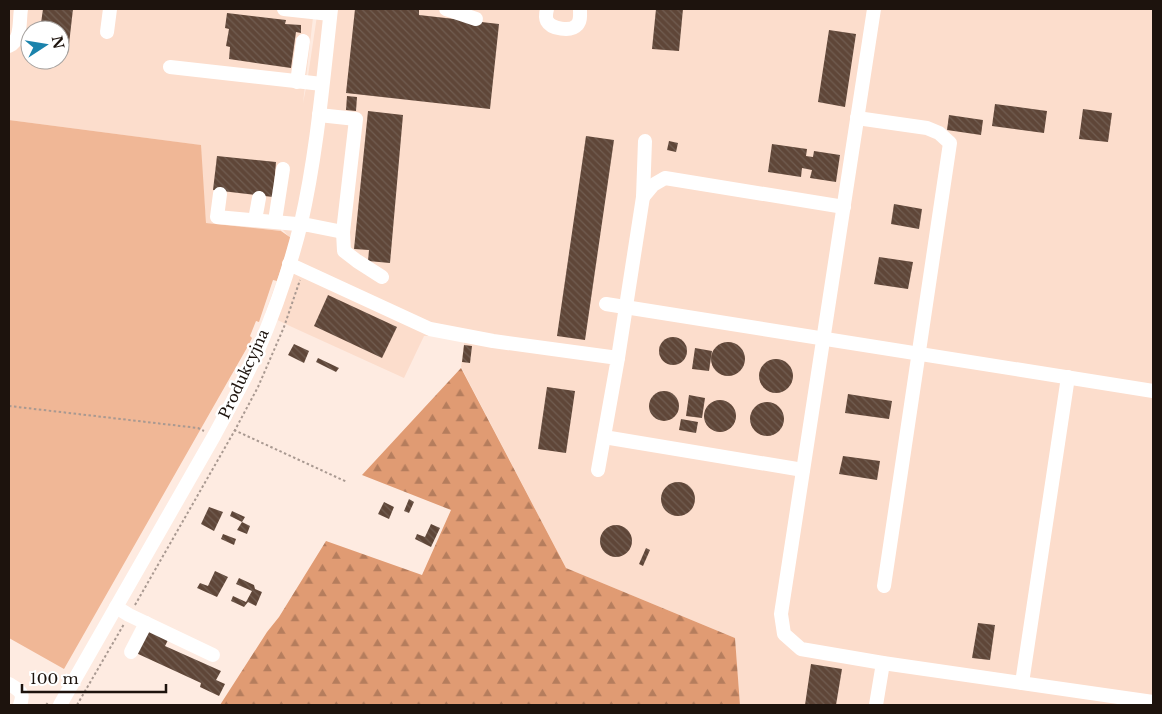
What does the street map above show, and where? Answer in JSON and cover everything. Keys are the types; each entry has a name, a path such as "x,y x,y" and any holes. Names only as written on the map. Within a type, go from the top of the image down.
{"street":[{"path":"9,46 18,39 21,9"},
{"path":"107,32 110,9"},
{"path":"294,9 331,12"},
{"path":"446,9 476,19"},
{"path":"547,9 546,18 548,24 555,28 564,29 573,28 577,25 580,9"},
{"path":"874,9 781,614 784,634 801,649 883,663 1153,702"},
{"name":"Produkcyjna","path":"55,701 116,607 214,436 256,356 283,286 300,224 314,156 331,12"},
{"path":"297,82 303,40"},
{"path":"170,67 322,84"},
{"path":"319,115 356,119 343,232 344,251 356,261 382,276"},
{"path":"857,118 927,128 939,133 950,143 884,586"},
{"path":"598,470 627,308 643,197 645,141"},
{"path":"275,222 283,169"},
{"path":"643,197 653,184 664,178 844,207"},
{"path":"220,194 216,217 300,224 343,232"},
{"path":"255,220 259,198"},
{"path":"289,264 430,329 537,348 618,358"},
{"path":"606,304 1153,390"},
{"path":"1022,683 1068,377"},
{"path":"604,437 803,470"},
{"path":"116,607 213,655"},
{"path":"131,652 146,623"},
{"path":"876,705 883,663"},
{"path":"9,684 22,694 20,705"}],"path":[{"path":"283,286 296,290"},
{"path":"9,406 198,428 214,436"},
{"path":"221,423 347,482"},
{"path":"77,705 150,577"},
{"path":"46,705 55,701"}],"shaded area":[{"path":"9,9 314,9 303,103 318,9 1153,9 1153,705 740,705 735,638 566,568 461,367 465,336 424,336 404,378 265,314 290,238 283,230 282,224 281,231 206,223 200,145 9,120"},
{"path":"9,120 201,145 206,223 281,231 291,238 277,281 273,280 259,322 256,321 248,346 64,669 9,638"}],"green space":[{"path":"461,368 566,568 735,638 740,705 220,705 267,632 279,617 326,541 422,575 451,510 362,475"}],"building":[{"path":"43,9 73,9 70,35 70,20 41,20"},
{"path":"355,9 419,9 419,15 499,24 490,109 346,93"},
{"path":"656,9 683,9 679,51 652,49"},
{"path":"227,13 286,20 285,24 301,25 301,33 296,32 291,68 229,59 230,47 226,46 229,29 225,28"},
{"path":"829,30 856,34 845,107 818,102"},
{"path":"347,96 357,97 356,111 346,110"},
{"path":"995,104 1047,111 1044,133 992,126"},
{"path":"1083,109 1112,113 1108,142 1079,139"},
{"path":"368,111 403,115 390,263 368,261 369,250 354,249"},
{"path":"949,115 983,120 981,135 947,130"},
{"path":"586,136 614,140 585,340 557,336"},
{"path":"669,141 678,143 676,152 667,150"},
{"path":"772,144 807,149 806,156 813,157 814,151 840,155 836,182 810,178 812,170 802,168 801,177 768,172"},
{"path":"217,156 276,162 273,197 213,190"},
{"path":"894,204 922,209 919,229 891,224"},
{"path":"879,257 913,262 908,289 874,284"},
{"path":"328,295 397,327 382,358 314,326"},
{"path":"673,337 683,341 687,351 683,361 673,365 663,361 659,351 663,341"},
{"path":"728,342 740,347 745,359 740,371 728,376 716,371 711,359 716,347"},
{"path":"294,344 309,351 304,363 288,355"},
{"path":"464,345 472,346 470,363 462,362"},
{"path":"695,348 712,351 709,371 692,369"},
{"path":"318,358 339,368 336,372 316,362"},
{"path":"776,359 788,364 793,376 788,388 776,393 764,388 759,376 764,364"},
{"path":"547,387 575,391 566,453 538,449"},
{"path":"664,391 670,392 678,400 678,412 670,420 664,421 658,420 650,412 649,406 650,400 658,392"},
{"path":"848,394 892,401 889,419 845,413"},
{"path":"689,395 705,398 702,418 686,416"},
{"path":"720,400 731,405 736,416 731,427 720,432 709,427 704,416 709,405"},
{"path":"767,402 779,407 784,419 779,431 767,436 755,431 750,419 755,407"},
{"path":"681,419 698,422 696,433 679,430"},
{"path":"843,456 880,461 877,480 839,474"},
{"path":"678,482 685,483 690,487 694,492 694,506 690,511 685,515 678,516 671,515 666,511 662,506 661,499 662,492 666,487 671,483"},
{"path":"409,499 414,502 409,513 404,511"},
{"path":"384,502 394,507 389,519 378,514"},
{"path":"209,507 223,512 214,531 201,524"},
{"path":"232,511 245,517 242,522 230,516"},
{"path":"242,522 250,526 247,534 237,530"},
{"path":"431,524 440,528 431,547 415,539 417,534 425,537"},
{"path":"616,525 628,529 632,541 628,553 616,557 604,553 600,541 604,529"},
{"path":"223,534 236,539 234,545 221,539"},
{"path":"646,548 650,550 643,566 639,564"},
{"path":"215,571 228,577 217,597 197,588 200,583 208,586"},
{"path":"239,578 254,585 255,589 262,592 256,606 248,602 244,607 231,601 233,596 246,602 252,591 236,584"},
{"path":"978,623 995,625 990,660 972,658"},
{"path":"147,630 168,640 165,646 221,671 216,680 225,684 219,696 200,687 201,683 136,653"},
{"path":"811,664 842,669 836,705 805,705"}]}
